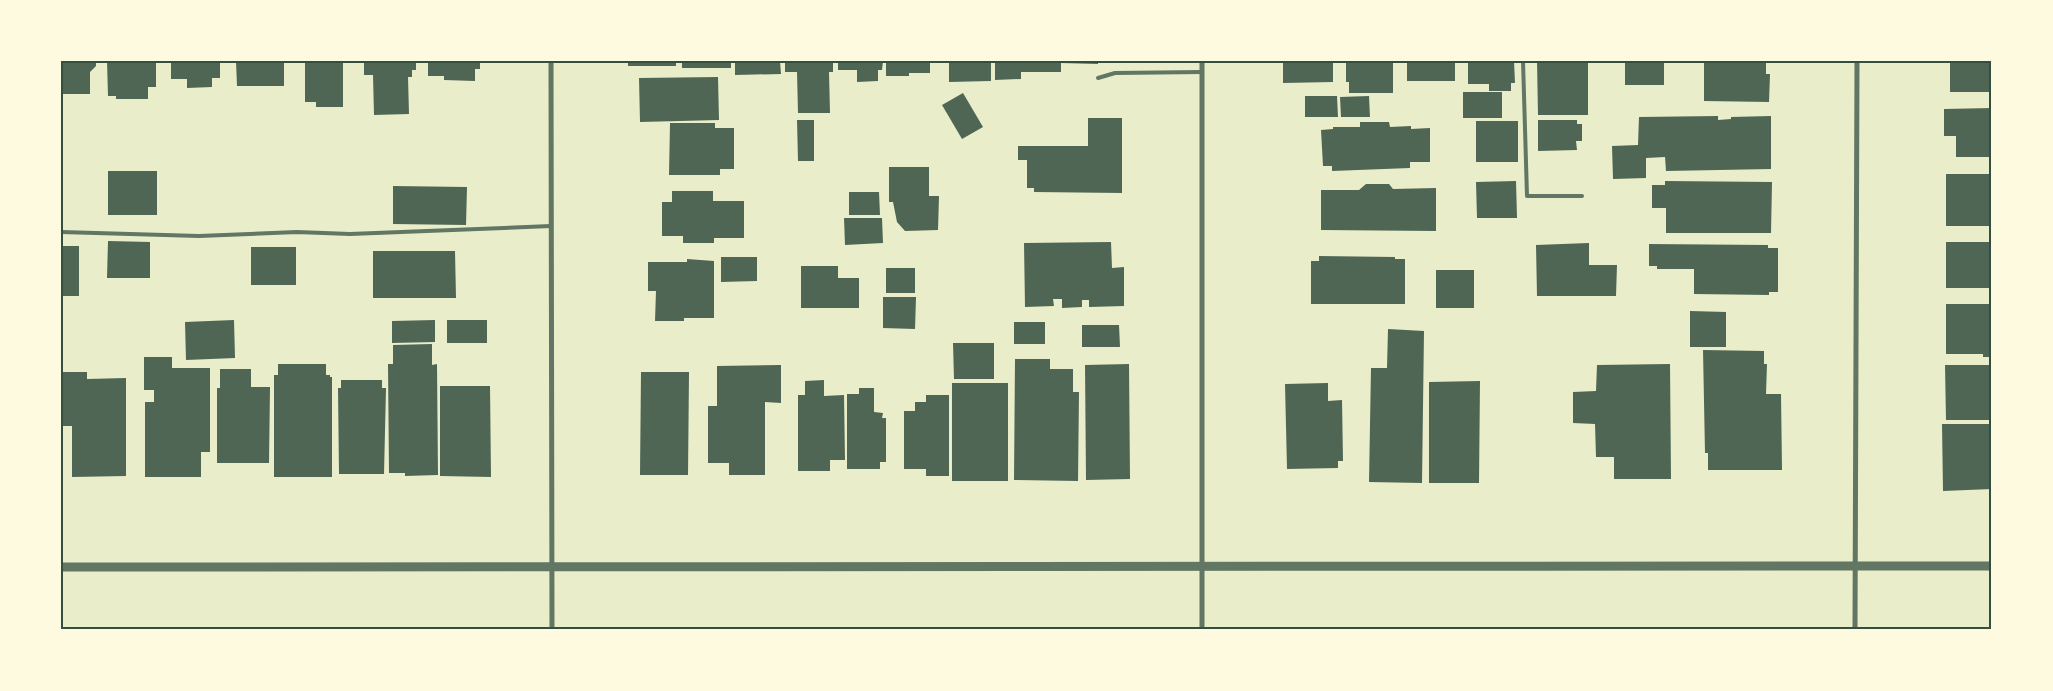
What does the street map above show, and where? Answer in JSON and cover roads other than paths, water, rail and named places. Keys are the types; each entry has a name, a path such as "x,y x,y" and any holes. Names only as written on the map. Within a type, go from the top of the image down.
{"street":[{"path":"551,61 552,630"},
{"path":"1202,61 1202,630"},
{"path":"1855,630 1857,61"},
{"path":"61,567 1992,566"}],"lane":[{"path":"1523,61 1528,196 1582,196"},
{"path":"1098,78 1116,73 1202,72"},
{"path":"61,232 199,236 297,232 350,234 552,226"}]}
